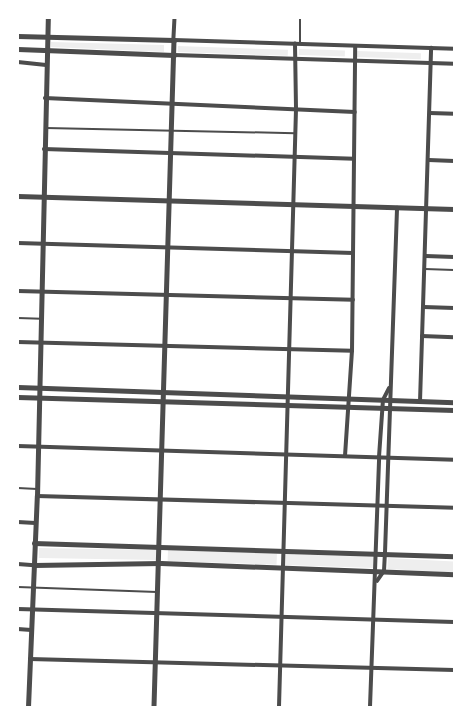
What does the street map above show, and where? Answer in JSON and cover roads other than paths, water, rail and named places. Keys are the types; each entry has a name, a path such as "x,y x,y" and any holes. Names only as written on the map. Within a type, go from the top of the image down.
{"street":[{"path":"28,707 33,610 34,543 37,496 37,446 40,397 42,292 41,244 48,18"},
{"path":"154,707 160,592 166,403 174,18"},
{"path":"18,36 300,44 355,47 454,48"},
{"path":"279,707 280,568 289,398 290,298 294,205 297,60 295,44"},
{"path":"345,456 347,399 352,351 352,207 355,112 355,47"},
{"path":"420,402 428,209 431,48"},
{"path":"18,49 355,62 454,64"},
{"path":"18,62 46,65"},
{"path":"45,98 296,108 355,112"},
{"path":"430,113 454,114"},
{"path":"44,150 172,152 354,159"},
{"path":"429,160 454,161"},
{"path":"18,196 171,199 294,205 454,209"},
{"path":"377,581 384,571 385,553 391,407 389,387 397,208"},
{"path":"18,243 170,249 292,249 353,253"},
{"path":"426,256 454,257"},
{"path":"18,291 168,297 353,300"},
{"path":"424,307 454,308"},
{"path":"422,336 454,337"},
{"path":"18,342 352,351"},
{"path":"18,387 166,391 289,398 454,402"},
{"path":"370,707 377,581 375,571 379,457 383,400 389,387"},
{"path":"18,397 288,407 391,407 454,410"},
{"path":"18,446 164,450 286,456 388,457 454,460"},
{"path":"37,496 454,508"},
{"path":"18,522 35,523"},
{"path":"34,543 161,545 454,556"},
{"path":"18,564 161,564 454,574"},
{"path":"18,609 280,615 454,622"},
{"path":"18,629 31,630"},
{"path":"30,659 280,664 454,670"}],"lane":[{"path":"300,18 300,44"},
{"path":"44,128 295,133"},
{"path":"425,269 454,270"},
{"path":"18,318 41,319"},
{"path":"18,488 37,489"},
{"path":"18,587 160,592"}]}
